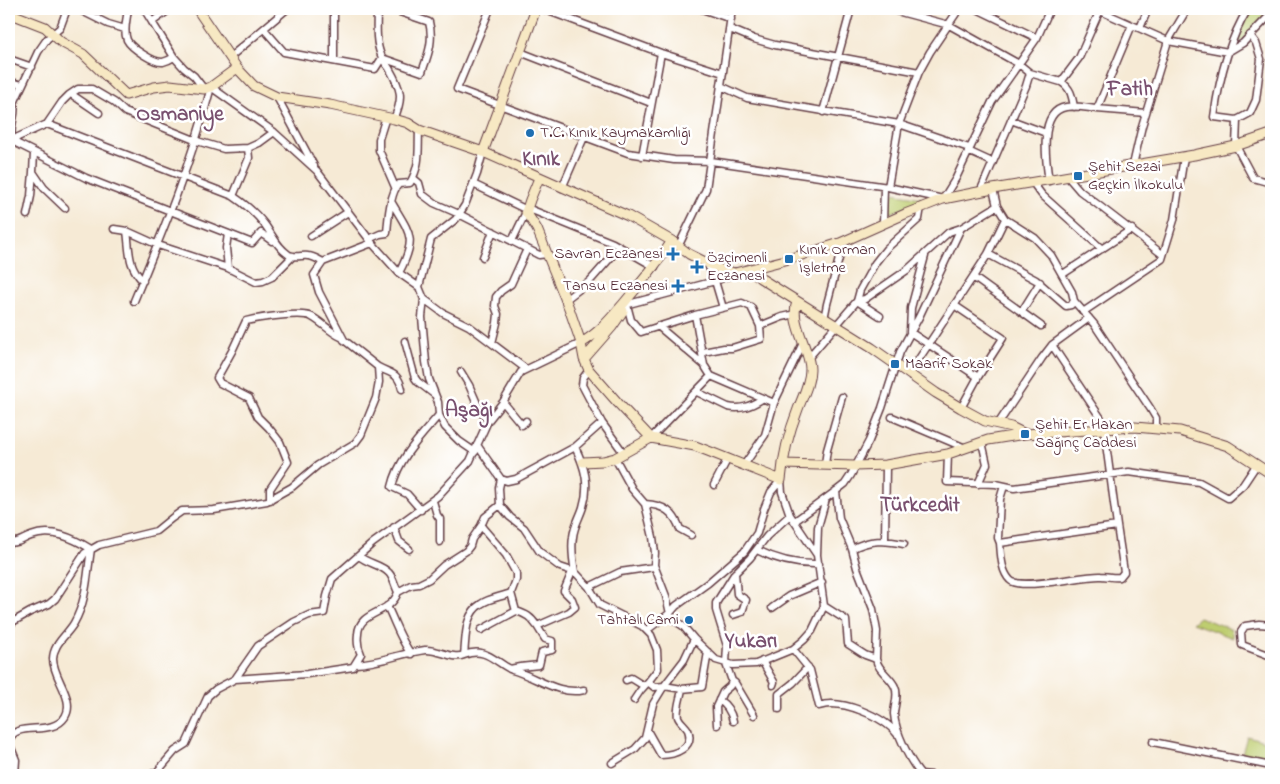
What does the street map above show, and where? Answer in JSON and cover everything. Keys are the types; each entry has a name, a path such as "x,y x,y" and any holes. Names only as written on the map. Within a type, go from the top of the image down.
{"street":[{"path":"10,142 10,124 16,109 14,103 47,39 60,28 66,9"},
{"path":"78,9 108,24 125,29"},
{"path":"128,9 125,29 128,41 140,53 154,61 163,62 174,57"},
{"path":"144,9 174,57 184,68 207,88 274,132 317,171"},
{"path":"152,22 170,9"},
{"path":"197,9 237,68 254,86 277,97 330,105 408,123 419,130 482,152 628,216 707,263 719,269 735,273"},
{"path":"230,57 264,29 278,12 287,9"},
{"path":"334,9 334,61"},
{"path":"342,338 319,292 314,274 323,262 370,241 380,234 387,233 389,208 395,188 379,150 379,139 390,118 400,105 401,95 382,58 378,40 377,9"},
{"path":"382,58 422,72 430,50 432,33 430,22 391,9"},
{"path":"490,9 457,89 642,156 674,160 711,161 886,187 943,199"},
{"path":"419,287 431,239 456,219 465,206 499,104 536,9"},
{"path":"543,9 661,53 723,73"},
{"path":"702,9 731,19"},
{"path":"150,775 158,772 175,751 186,744 208,696 234,679 258,646 294,622 309,615 324,613 332,580 373,543 438,496 470,461 488,422 503,402 521,372 594,336 624,306 675,244 706,189 732,9"},
{"path":"823,112 850,9"},
{"path":"889,9 910,11 949,25 1019,64 1030,73 1061,82 1067,86 1071,93 1074,107"},
{"path":"883,224 886,187 899,124 919,72 959,9"},
{"path":"977,9 1036,38"},
{"path":"943,199 992,102 1036,38 1050,9"},
{"path":"1140,28 1148,9"},
{"path":"1133,165 1146,113 1168,41 1187,9"},
{"path":"1248,9 1228,52 1214,117 1236,120 1250,113 1256,100 1261,59 1256,43 1250,35"},
{"path":"1061,82 1079,58 1098,10 1168,41 1228,52 1243,43 1271,14"},
{"path":"9,14 45,27 61,42 83,54 126,95"},
{"path":"1097,108 1132,25"},
{"path":"264,29 284,52 375,69 382,58"},
{"path":"730,29 775,45 919,72"},
{"path":"520,52 651,103"},
{"path":"642,156 661,53"},
{"path":"9,59 32,67"},
{"path":"114,102 126,95 154,87 170,85 207,88 237,68"},
{"path":"980,192 1030,73"},
{"path":"9,81 22,85"},
{"path":"722,86 747,98 899,124 969,150 992,162"},
{"path":"134,301 158,245 197,141 207,88"},
{"path":"10,142 47,124 62,102 78,89 92,89 114,102 125,112 224,150 248,148 259,143 274,132"},
{"path":"71,94 99,113"},
{"path":"277,97 317,171 370,241 399,273 419,287 424,299 422,317 426,362 429,379 439,406 438,415 403,462 392,487 407,494 421,510"},
{"path":"1049,180 1046,163 1046,133 1054,113 1059,109 1066,106 1146,113"},
{"path":"1011,120 1046,133"},
{"path":"1236,120 1236,146 1253,178 1271,183"},
{"path":"47,124 232,196 256,214 279,247 293,256 309,256 323,262"},
{"path":"395,188 399,184 410,183 416,172 419,130"},
{"path":"584,358 612,328 624,306 716,281 735,273 840,243 920,207 943,199 1184,157 1236,146 1271,134"},
{"path":"562,188 585,135"},
{"path":"10,142 86,178 252,243 261,233 272,241 274,240"},
{"path":"232,196 249,158 248,148"},
{"path":"27,215 34,172 34,153"},
{"path":"1083,312 1162,259 1174,220 1184,157"},
{"path":"34,172 44,188 65,208"},
{"path":"1068,177 1080,191 1132,229 1162,254"},
{"path":"413,178 428,199 441,207 459,214 539,255 547,254"},
{"path":"512,241 540,178"},
{"path":"1033,183 1042,195 1102,250"},
{"path":"473,184 527,210 573,226 620,247 655,267"},
{"path":"994,189 997,206 1005,219 1035,238 1051,255 1063,274 1072,292 1074,301 1094,324 1150,408 1156,418 1156,427"},
{"path":"392,203 406,225 411,241 406,260 399,273"},
{"path":"809,357 857,301 865,298 926,254 950,232 961,228 997,206"},
{"path":"857,301 860,290 875,263 886,249 919,219 920,207"},
{"path":"527,210 537,229 566,300 589,370 618,404 651,438 695,446 781,480"},
{"path":"311,236 348,212"},
{"path":"909,374 988,254 1005,219"},
{"path":"754,715 732,680 726,664 727,646 716,610 716,603 735,573 750,558 767,536 845,484 870,441 896,364 961,228"},
{"path":"114,229 127,231 158,245 228,268 256,282 263,281 272,276 293,256"},
{"path":"1063,274 1132,229"},
{"path":"127,231 130,262 142,281"},
{"path":"483,257 493,232"},
{"path":"228,234 226,248 228,268"},
{"path":"824,319 841,251 840,243"},
{"path":"566,300 590,281 620,247"},
{"path":"492,342 498,314 495,306 496,297 511,284 527,249"},
{"path":"910,332 911,308 926,254"},
{"path":"988,254 1040,282 1066,306 1071,305 1074,301"},
{"path":"707,263 716,281 722,308"},
{"path":"752,269 760,278 896,364 961,408 986,421 1011,427 1025,434"},
{"path":"973,277 1041,326"},
{"path":"1022,311 1040,282"},
{"path":"424,299 443,313 469,326 526,369"},
{"path":"857,301 880,316"},
{"path":"797,302 796,314 803,343 809,357 810,375 786,444 781,480 782,492 793,518 817,555"},
{"path":"624,306 631,320 641,332 742,303 751,307 760,326 760,339 732,348 702,352"},
{"path":"954,305 1003,338 961,408"},
{"path":"270,500 268,495 270,489 288,462 287,457 280,442 258,416 249,398 220,383 217,378 246,320 303,314 312,316 378,367 394,374 400,379 402,388"},
{"path":"760,326 782,317 796,314"},
{"path":"695,316 704,365"},
{"path":"998,424 1052,345 1089,318"},
{"path":"658,326 704,365 711,376 762,399 774,402"},
{"path":"910,332 978,377"},
{"path":"404,341 416,380 436,396"},
{"path":"744,465 766,435 774,402 803,343"},
{"path":"1004,486 1000,499 998,538 1005,571 1010,580 1016,583 1049,584 1074,578 1120,577 1124,572 1103,425 1052,345"},
{"path":"9,624 49,604 55,599 85,553 90,549 99,545 156,532 182,512 214,510 270,500 292,487 318,465 355,443 361,435 376,398 379,382 378,367"},
{"path":"589,370 583,378 582,385 602,423 623,452"},
{"path":"461,372 488,422"},
{"path":"582,462 603,461 615,458 651,438 711,376"},
{"path":"697,392 733,408 747,407 762,399"},
{"path":"825,464 827,450 842,397"},
{"path":"503,402 522,425 526,421"},
{"path":"438,415 445,427 459,441 476,448 501,479 507,481 516,479 575,447 602,423"},
{"path":"892,417 963,448"},
{"path":"783,464 886,465 948,454 982,442 1025,434 1103,425 1156,427 1211,439 1228,446 1271,474"},
{"path":"978,484 987,464 982,442"},
{"path":"537,626 569,612 575,607 572,598 564,591 573,572 573,536 583,508 587,481 582,462 575,447"},
{"path":"948,454 947,482 1022,487 1129,472 1199,482 1228,498 1242,486 1258,464"},
{"path":"615,458 632,489 645,504 653,536 654,567 666,596 671,618 683,626 716,660 726,664 748,664 762,661 793,649 812,631 824,606 817,555 818,527 826,498"},
{"path":"714,484 728,458"},
{"path":"885,541 884,488 886,465"},
{"path":"501,479 498,488 500,505 510,517 524,528 540,552 560,567 573,572 588,587 600,605 630,619 647,630 654,641 657,650 657,671 634,700"},
{"path":"647,630 670,613 676,606 708,584 744,552 757,533 771,492 781,480"},
{"path":"836,491 839,518 873,609 876,631 876,659 884,675 896,689 894,714 899,735"},
{"path":"433,501 440,519 440,542"},
{"path":"645,504 664,508 679,522 680,529 691,534"},
{"path":"398,592 429,579 444,565 466,551 485,517 500,505"},
{"path":"481,526 506,555 516,574 516,580 511,593 516,611"},
{"path":"1000,543 1117,526"},
{"path":"394,527 399,541 409,550"},
{"path":"9,542 18,543 32,535 48,533 79,542 90,549"},
{"path":"852,549 862,543 885,541 904,544"},
{"path":"14,775 16,763 9,742 10,736 16,731 53,726 66,716 68,701 55,668 53,657 57,645 73,624 86,597 90,549"},
{"path":"756,550 774,558 793,563 819,564"},
{"path":"744,552 750,558"},
{"path":"234,679 307,674 353,667 361,654 358,638 359,625 363,620 387,606 396,598 398,592 388,571 365,562 359,556"},
{"path":"588,587 620,572 654,567"},
{"path":"733,615 742,612 746,600 737,594 735,573"},
{"path":"772,608 789,596 822,582"},
{"path":"464,655 468,621 472,613 482,603 511,593"},
{"path":"387,606 402,641 411,654"},
{"path":"824,606 846,620 848,644 865,655 876,659"},
{"path":"481,630 516,611 525,613 532,618 545,639 552,641 552,650 542,652 539,665 510,669"},
{"path":"1271,625 1245,626 1241,632 1242,645 1271,656"},
{"path":"612,763 635,749 645,738 648,732 653,704 684,660 694,639"},
{"path":"793,649 808,667 820,706 824,704 842,706 865,712 887,722 904,743 912,764 920,775 930,775"},
{"path":"355,664 381,661 426,650 460,657 471,653 485,652 510,669 552,686 576,692 584,690"},
{"path":"626,680 631,678 654,687 664,686 682,689 702,687 708,652"},
{"path":"762,661 774,682 773,685"},
{"path":"779,709 779,694 808,667"},
{"path":"717,725 716,710 719,700 723,692 730,686 732,680"},
{"path":"648,732 660,755 674,753 685,748 689,742 688,733 678,717 682,689"},
{"path":"719,700 731,712 733,721"},
{"path":"1153,742 1271,766"}],"green space":[{"path":"1251,9 1271,9 1271,12 1242,41 1234,45 1233,43"},
{"path":"888,192 921,198 921,202 888,214"},
{"path":"1199,617 1231,629 1233,638 1192,623"},
{"path":"1247,736 1271,743 1271,763 1266,762 1266,759 1242,754"}],"place":[{"name":"T.C. Kınık Kaymakamlığı","path":"530,133"},
{"name":"Şehit Sezai Geçkin İlkokulu","path":"1078,176"},
{"name":"Savran Eczanesi","path":"673,254"},
{"name":"Kınık Orman İşletme","path":"789,259"},
{"name":"Özçimenli Eczanesi","path":"697,267"},
{"name":"Tansu Eczanesi","path":"678,286"},
{"name":"Maarif Sokak","path":"895,364"},
{"name":"Şehit Er Hakan Sağınç Caddesi","path":"1025,434"},
{"name":"Tahtalı Cami","path":"689,620"}],"district":[{"name":"Fatih","path":"1130,90"},
{"name":"Osmaniye","path":"180,115"},
{"name":"Kınık","path":"541,160"},
{"name":"Aşağı","path":"469,411"},
{"name":"Türkcedit","path":"920,506"},
{"name":"Yukarı","path":"751,642"}]}
